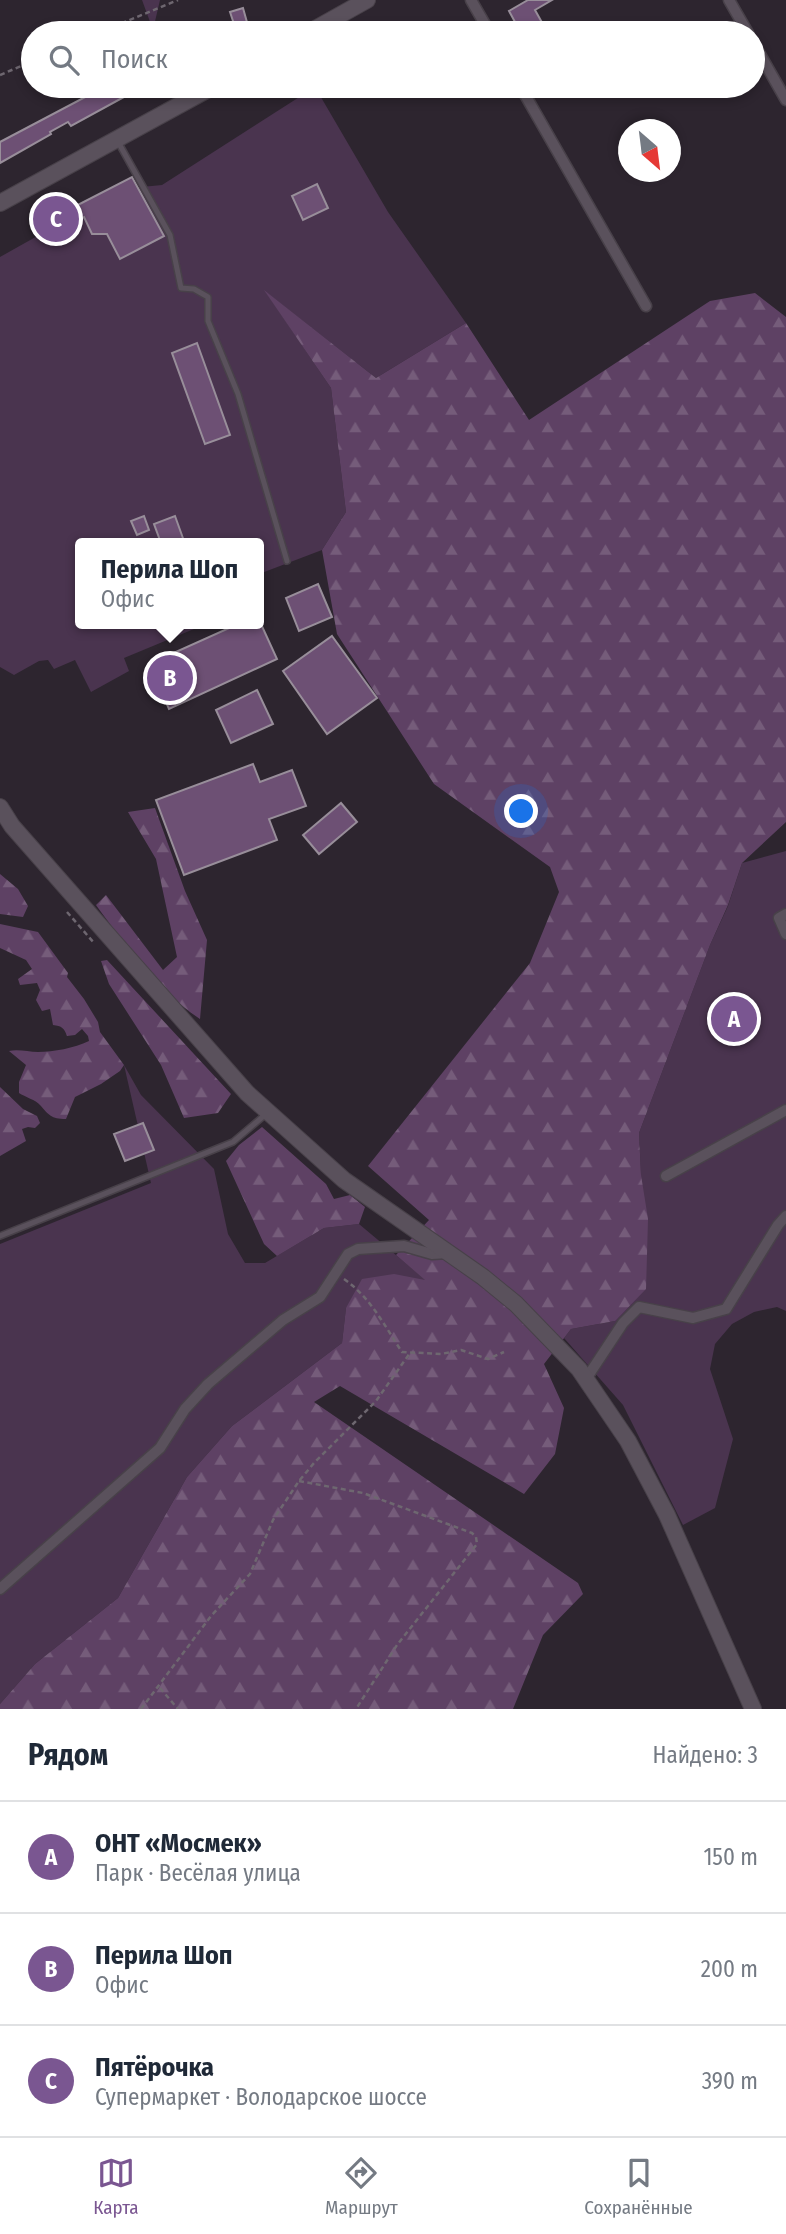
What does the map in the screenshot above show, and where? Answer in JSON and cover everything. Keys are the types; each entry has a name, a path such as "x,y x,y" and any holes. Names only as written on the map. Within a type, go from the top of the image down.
{"street":[{"path":"329,21 367,0"},
{"path":"471,0 483,21"},
{"path":"729,0 741,21"},
{"path":"765,63 786,100"},
{"path":"0,204 192,98"},
{"path":"527,98 646,306"},
{"path":"0,807 12,826 247,1093 344,1180 516,1304 586,1379 628,1441 667,1515 753,1709"},
{"path":"786,914 779,918 786,934"},
{"path":"666,1176 786,1110"},
{"path":"586,1379 623,1323 639,1307 694,1318 726,1309 783,1223"},
{"path":"0,1589 160,1448 185,1409 208,1384 283,1320 320,1297 348,1254 358,1249 404,1245 432,1254 448,1253"}],"lane":[{"path":"117,139 170,235 181,288 194,289 208,297 208,321 238,394 287,561"},
{"path":"0,1236 233,1142 268,1112"}],"path":[{"path":"127,21 178,0"},
{"path":"0,75 21,66"},
{"path":"336,1273 360,1291 374,1307 402,1352 440,1354 461,1350 488,1359 504,1352"},
{"path":"141,1709 211,1616 250,1574 273,1520 299,1481 314,1462 376,1401 410,1353"},
{"path":"299,1481 363,1493 472,1533 476,1537 477,1544 397,1645 356,1709"},
{"path":"159,1687 178,1709"}],"shaded area":[{"path":"142,0 160,0 155,21 150,21"},
{"path":"298,98 321,98 388,212 466,323 376,378 266,292 331,388 346,512 322,550 264,572 264,538 75,538 75,629 194,629 124,658 129,671 91,692 75,660 54,669 48,660 39,661 14,675 0,667 0,257 121,189 162,185"},
{"path":"786,851 786,1311 777,1307 754,1312 732,1324 715,1344 710,1369 733,1439 715,1508 683,1525 623,1405 564,1338 571,1329 615,1321 641,1175 639,1133 710,945 728,906 742,863"},
{"path":"124,1065 141,1095 214,1169 228,1234 245,1263 265,1263 324,1228 359,1224 427,1281 346,1308 342,1343 232,1426 187,1477 118,1598 35,1664 0,1704 0,1244 151,1183"}],"green space":[{"path":"264,290 376,378 466,323 529,420 710,301 755,293 786,317 786,822 742,863 639,1133 641,1175 648,1219 646,1289 615,1321 571,1329 544,1364 564,1408 555,1454 524,1494 340,1386 314,1402 578,1583 583,1594 543,1635 513,1709 0,1709 0,1704 35,1664 118,1598 187,1477 232,1426 342,1343 346,1308 362,1279 394,1274 425,1280 396,1255 429,1220 368,1166 530,963 559,892 550,867 434,784 337,634 322,550 346,512 331,388"},
{"path":"155,808 185,891 207,940 200,1019 156,981 96,905 106,895 163,970 177,957 156,859 128,812"},
{"path":"0,874 18,889 28,906 23,917 0,914"},
{"path":"0,924 38,932 68,973 67,977 98,1022 100,1032 124,1065 101,1084 75,1097 66,1119 51,1116 38,1103 19,1093 19,1082 26,1065 9,1051 44,1052 64,1049 89,1041 88,1036 82,1029 75,1035 67,1036 62,1028 53,1025 50,1009 42,1011 36,1000 40,990 37,983 20,985 18,979 32,969 26,960 0,948"},
{"path":"107,960 231,1094 218,1113 184,1118 161,1065 109,984 101,961"},
{"path":"0,1087 23,1109 37,1116 40,1123 35,1128 22,1129 26,1141 0,1156"},
{"path":"262,1127 326,1184 334,1199 350,1195 365,1207 359,1224 324,1228 277,1256 264,1244 226,1161 239,1145"}],"building":[{"path":"528,0 552,0 535,10 541,21 514,21 509,11"},
{"path":"243,8 247,21 233,21 230,12"},
{"path":"83,98 122,98 71,126 68,122 0,163 0,142"},
{"path":"132,177 164,236 120,259 107,234 92,234 84,217 45,237 37,222 69,206 70,209"},
{"path":"317,184 328,208 303,220 292,196"},
{"path":"197,343 230,435 205,444 172,353"},
{"path":"144,516 149,530 137,535 131,521"},
{"path":"175,516 183,538 159,538 154,524"},
{"path":"318,584 332,617 299,631 286,598"},
{"path":"227,629 263,629 277,659 169,709 149,664"},
{"path":"332,636 377,698 327,734 283,671"},
{"path":"257,690 273,724 231,743 216,710"},
{"path":"253,764 260,782 292,770 306,806 269,819 277,840 184,875 156,800"},
{"path":"341,803 357,822 319,854 303,835"},
{"path":"143,1123 154,1150 125,1161 114,1134"}],"place":[{"name":"Пятёрочка","path":"56,219"},
{"name":"Перила Шоп","path":"170,678"},
{"name":"ОНТ «Мосмек»","path":"734,1019"}]}
